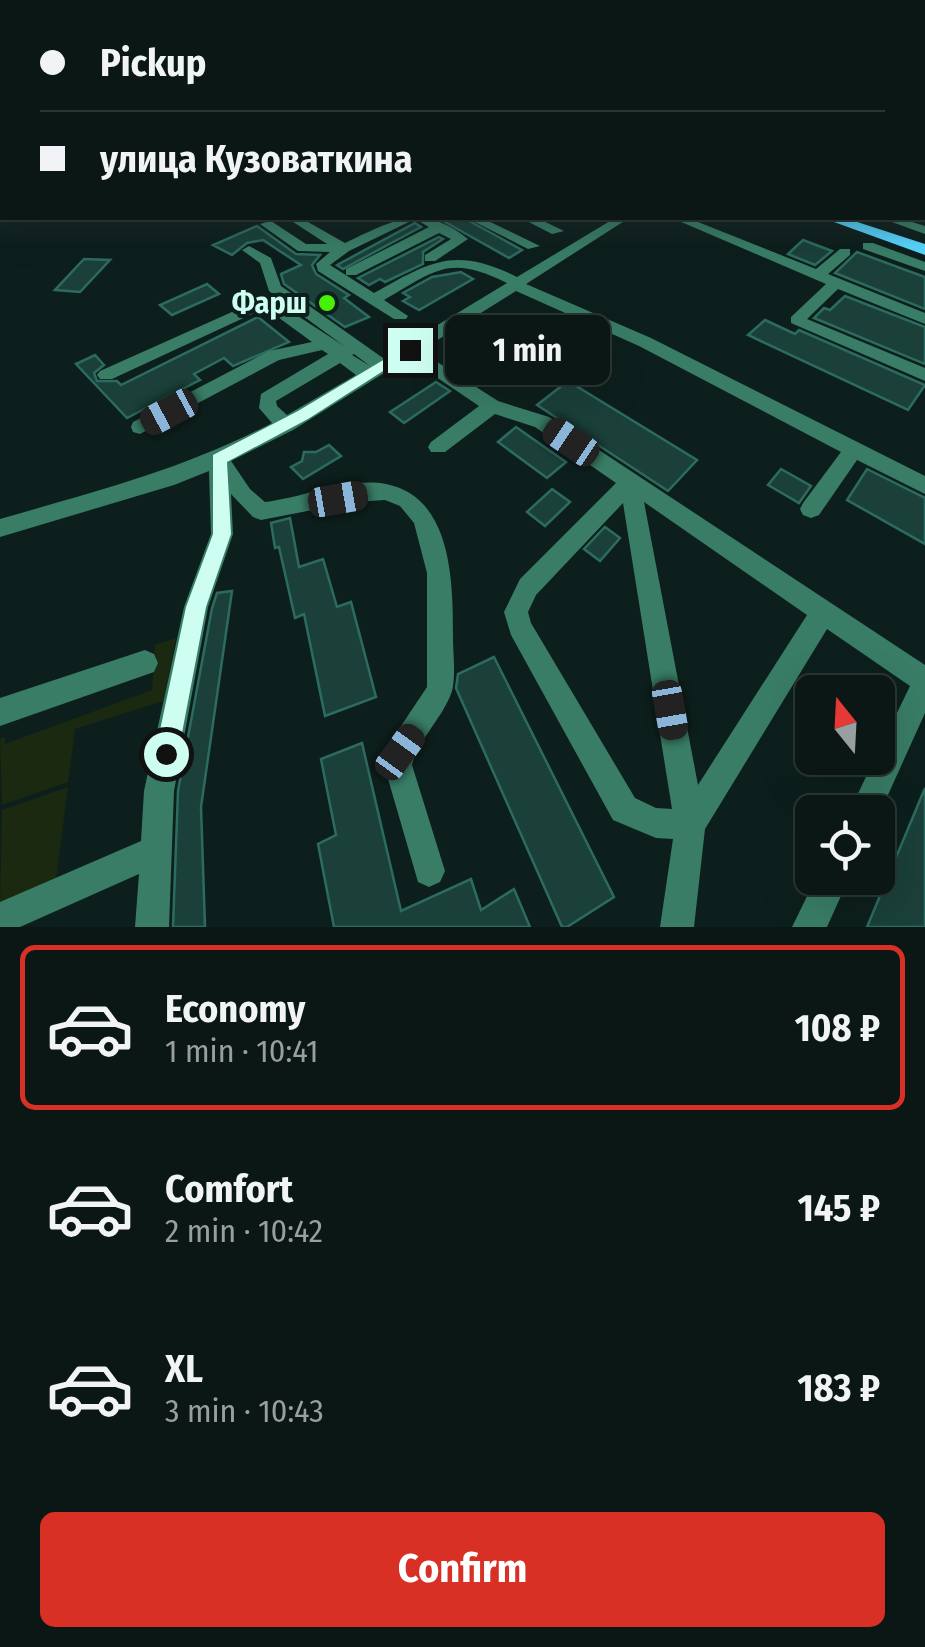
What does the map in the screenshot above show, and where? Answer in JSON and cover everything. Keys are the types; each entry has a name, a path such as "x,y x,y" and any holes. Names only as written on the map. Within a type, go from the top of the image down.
{"main road":[{"path":"837,220 925,250"}],"street":[{"path":"297,220 344,248"},
{"path":"266,224 304,248 322,253 344,248 405,220"},
{"path":"374,293 460,242 458,237 425,220"},
{"path":"477,220 533,246"},
{"path":"532,220 557,231"},
{"path":"893,220 925,230"},
{"path":"699,221 925,319"},
{"path":"0,528 102,500 219,459 286,425 614,223"},
{"path":"351,272 440,227"},
{"path":"868,246 925,267"},
{"path":"249,250 266,261 274,288 376,371"},
{"path":"845,252 796,320 925,376"},
{"path":"322,253 323,268 374,293 400,316"},
{"path":"374,293 449,259 487,266 645,342 925,486"},
{"path":"106,375 259,305 276,308 324,343 347,351"},
{"path":"140,427 275,355 324,343"},
{"path":"410,350 492,406 542,422 925,682 872,795"},
{"path":"286,425 268,408 267,398 347,351"},
{"path":"438,446 492,406"},
{"path":"812,509 854,449"},
{"path":"152,927 159,791 196,607 222,534 219,459"},
{"path":"219,459 261,511 386,492 409,502 430,529 438,562 440,687 435,703 400,752 398,765 429,871"},
{"path":"630,482 690,824 677,927"},
{"path":"630,482 528,587 516,612 520,627 624,809 656,823 690,824"},
{"path":"690,824 823,612"},
{"path":"0,712 145,664"},
{"path":"0,919 153,852"},
{"path":"809,927 824,895"}],"green space":[{"path":"176,638 163,701 75,729 68,782 2,805 0,739 5,737 5,744 152,690 155,645"},
{"path":"68,787 56,879 0,904 2,810"}],"building":[{"path":"442,220 468,220 522,250 509,258"},
{"path":"415,223 421,227 343,269 337,265"},
{"path":"257,226 296,254 320,255 312,265 316,274 349,295 344,298 369,317 345,327 284,284 281,274 301,265 263,240 247,243 232,255 213,245"},
{"path":"439,237 443,239 423,252 423,264 385,282 380,279 369,285 358,278"},
{"path":"803,240 832,251 815,265 788,254"},
{"path":"857,252 925,277 925,309 835,273"},
{"path":"84,259 110,260 80,292 55,290"},
{"path":"461,272 473,279 419,310 403,301 410,297 403,293 432,277"},
{"path":"207,284 219,294 172,315 160,305"},
{"path":"845,296 925,327 925,364 814,318"},
{"path":"258,317 289,342 233,366 224,358 194,374 200,380 127,418 76,364 95,355 104,365 94,373 97,381 117,381 121,385"},
{"path":"765,320 795,334 799,330 925,385 908,410 748,335"},
{"path":"568,381 697,460 668,491 537,405"},
{"path":"436,382 450,391 404,423 390,412"},
{"path":"516,427 566,462 547,478 498,442"},
{"path":"329,445 341,456 303,479 291,467 302,461 304,452 316,452"},
{"path":"781,469 811,486 799,503 768,485"},
{"path":"867,469 925,498 925,544 847,500"},
{"path":"552,489 570,502 545,526 527,512"},
{"path":"290,518 299,567 323,559 337,607 351,602 376,697 325,716 304,614 295,618 279,547 275,548 271,523"},
{"path":"605,527 620,538 600,561 584,549"},
{"path":"232,591 201,807 205,927 173,927 178,791 212,608 217,593"},
{"path":"494,657 614,897 567,927 562,927 456,688 458,674"},
{"path":"362,743 401,911 471,879 481,910 514,889 530,927 334,927 318,844 336,835 321,759"},
{"path":"925,788 925,927 867,927 880,895 895,895 895,860"}],"place":[{"name":"Фарш","path":"327,303"}],"route":[{"path":"166,754 196,607 222,534 219,459 303,415 410,350"}]}
